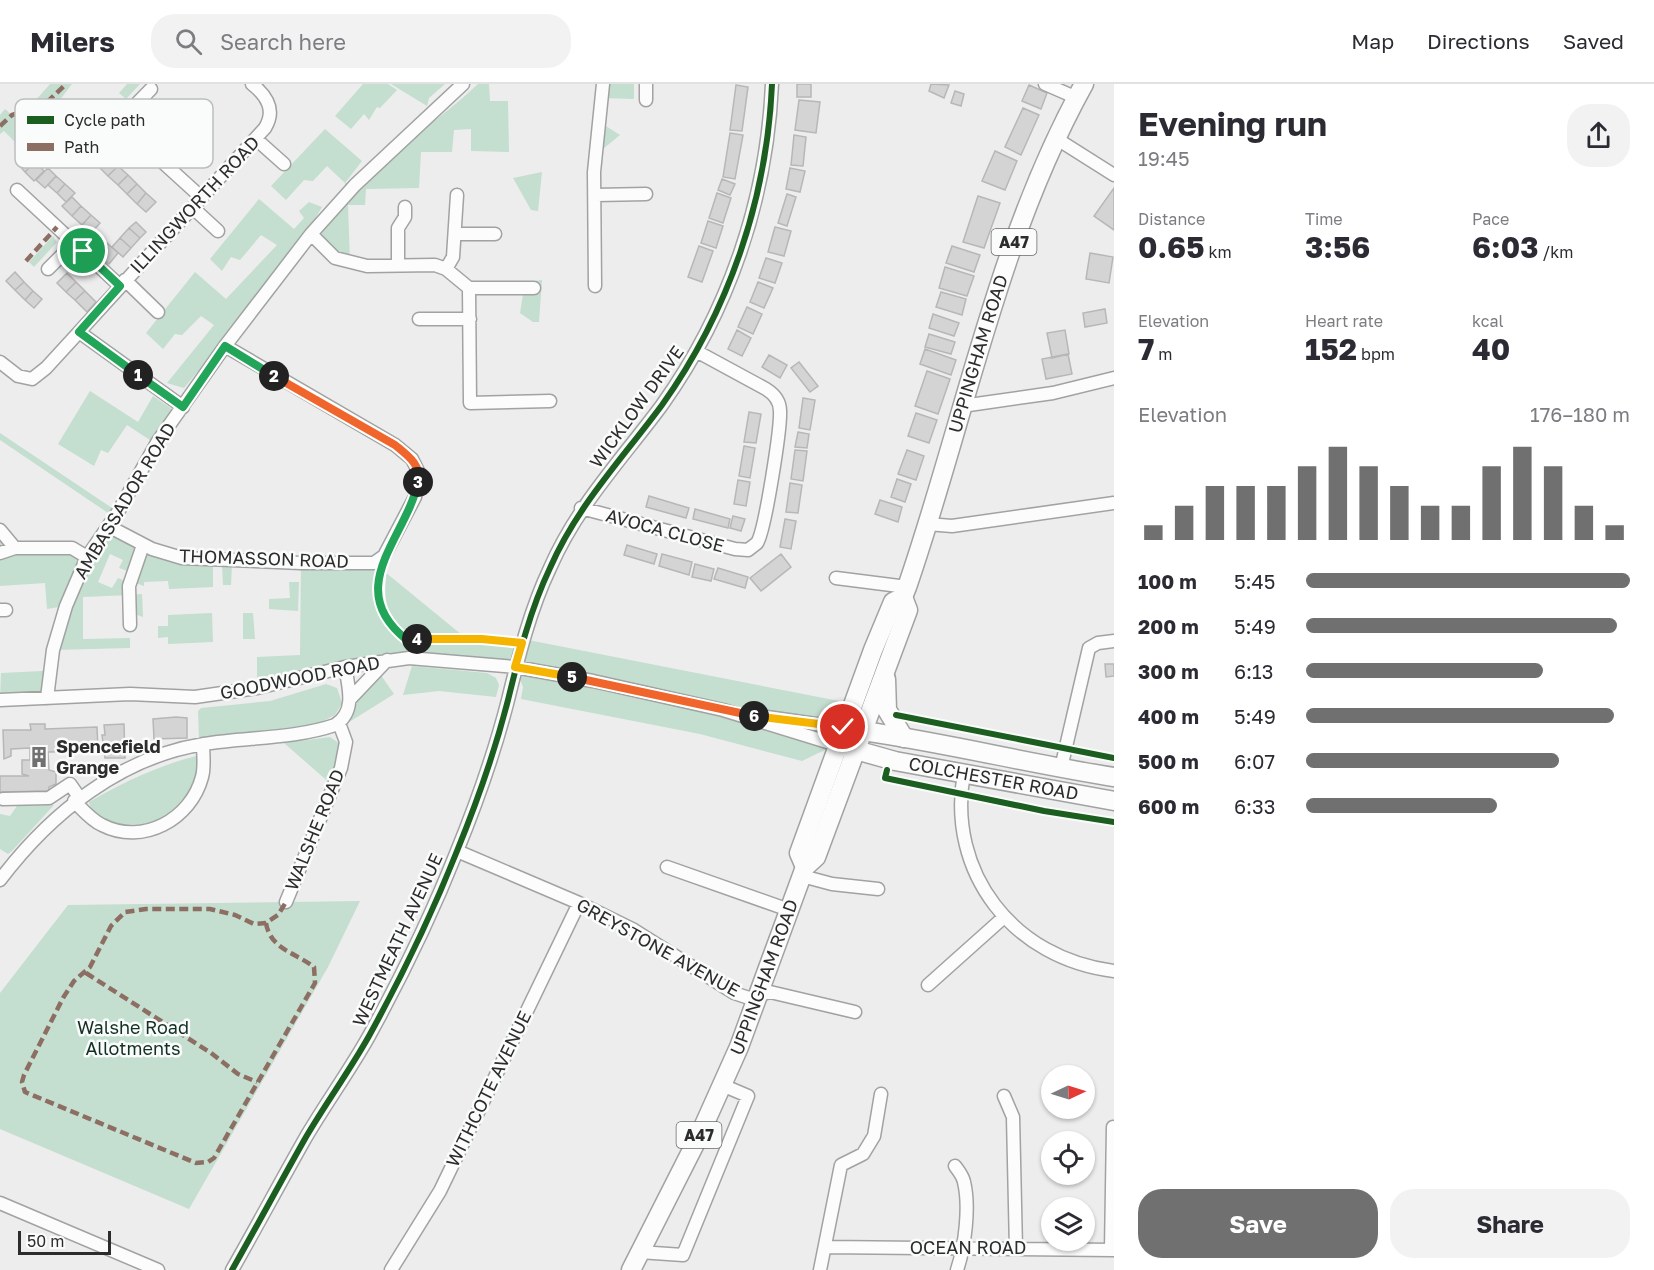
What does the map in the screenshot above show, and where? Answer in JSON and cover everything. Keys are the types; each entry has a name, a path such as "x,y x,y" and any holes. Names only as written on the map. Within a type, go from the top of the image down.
{"highway":[{"name":"UPPINGHAM ROAD","path":"631,1270 722,1085 760,996 803,872 816,857 908,610 905,592 1018,229 1057,139 1081,91"},
{"name":"UPPINGHAM ROAD","path":"803,872 799,853 840,736 893,602 905,592"},
{"path":"888,665 887,710 904,738"},
{"name":"COLCHESTER ROAD","path":"862,731 970,748 1114,777"},
{"name":"COLCHESTER ROAD","path":"840,736 856,750 895,761 1114,801"}],"street":[{"name":"ILLINGWORTH ROAD","path":"0,362 18,376 32,378 46,368 256,139 271,119 268,100 252,84"},
{"name":"AMBASSADOR ROAD","path":"47,698 52,650 66,606 87,557 158,441 225,346 311,234 355,185 463,84"},
{"path":"595,286 594,172 603,84"},
{"path":"646,84 646,100"},
{"name":"WICKLOW DRIVE","path":"515,667 548,570 581,508 662,404 696,351 724,294 750,221 764,163 772,84"},
{"path":"1045,84 1081,91"},
{"path":"140,99 151,89"},
{"path":"256,139 284,164"},
{"path":"1057,139 1114,176"},
{"path":"163,168 197,203 218,231"},
{"path":"17,190 74,243 158,312"},
{"path":"596,195 646,194"},
{"path":"446,269 453,257 457,195"},
{"path":"399,265 398,228 405,217 405,207"},
{"path":"311,234 335,258 367,266 435,265 446,269 470,288 534,288"},
{"path":"455,234 495,234"},
{"path":"48,269 74,243"},
{"path":"470,288 470,403 550,401"},
{"path":"418,319 470,319"},
{"path":"79,332 183,407"},
{"name":"THOMASSON ROAD","path":"108,526 142,545 182,558 301,563 374,563 384,556 415,497 420,475 412,459 395,445 225,346"},
{"name":"AVOCA CLOSE","path":"581,508 735,549 748,550 757,543 769,484 780,406 775,396 766,389 696,351"},
{"path":"962,406 1053,393 1114,378"},
{"path":"927,524 952,526 1114,503"},
{"path":"0,530 15,548"},
{"path":"130,625 129,586 142,545"},
{"path":"0,553 15,548 72,548 87,557"},
{"path":"836,578 905,592"},
{"path":"1061,768 1089,648 1098,643 1114,641"},
{"name":"GOODWOOD ROAD","path":"0,700 130,694 195,697 257,688 345,667 409,658 515,667 604,683 840,736 862,731"},
{"path":"350,699 387,660"},
{"path":"0,880 4,866 77,799 135,765 203,744 317,730 339,723 346,714 350,699 345,667"},
{"name":"WESTMEATH AVENUE","path":"232,1270 399,980 457,851 486,776 515,667"},
{"name":"GOODWOOD ROAD","path":"739,714 840,736"},
{"name":"WALSHE ROAD","path":"286,902 341,768 346,742 339,723"},
{"path":"3,799 49,798 70,784 77,799 95,821 114,830 134,833 163,826 182,811 196,791 203,776 203,744"},
{"path":"964,773 960,807 962,827 979,882 1003,918 1036,944 1071,961 1114,971"},
{"name":"GREYSTONE AVENUE","path":"457,851 579,903 634,930 726,989 749,998 770,992 855,1012"},
{"path":"667,867 789,910"},
{"path":"803,872 832,884 878,889"},
{"name":"WITHCOTE AVENUE","path":"391,1270 440,1191 579,903"},
{"path":"928,985 1003,918"},
{"path":"639,1252 683,1255 748,1096 722,1085"},
{"path":"820,1270 841,1165 862,1154 874,1136 881,1094"},
{"path":"1004,1096 1013,1116 1016,1249"},
{"name":"OCEAN ROAD","path":"826,1247 1112,1250 1113,1127"},
{"path":"954,1166 964,1181 964,1249 957,1270"},
{"path":"0,1203 158,1270"}],"green space":[{"path":"50,84 72,84 60,99 37,99"},
{"path":"127,84 140,84 126,99 119,93"},
{"path":"363,84 388,84 397,90 380,108 377,107 369,120 364,114 351,129 335,116"},
{"path":"391,84 445,84 429,98 427,106"},
{"path":"478,84 489,84 490,101 508,101 509,152 471,151 471,129 454,130 452,152 421,152 419,188 366,189 365,205 348,205 350,262 311,234 345,196 345,183 355,185"},
{"path":"603,84 634,84 634,99 602,98"},
{"path":"5,109 12,115 15,113 15,142 4,131 0,134 0,115"},
{"path":"601,123 620,135 598,153"},
{"path":"325,129 362,161 345,183 327,166 313,181 304,180 286,200 271,186"},
{"path":"542,172 538,211 531,210 513,178"},
{"path":"259,199 294,229 304,218 299,211 309,202 322,207 291,259 184,388 167,383 214,325 201,316 182,335 175,334 163,349 146,333 195,272 226,299 277,245 261,235 240,260 231,257 222,271 210,259"},
{"path":"53,236 57,242 34,267 29,262"},
{"path":"542,280 539,322 533,322 520,313 525,282"},
{"path":"90,391 138,422 153,396 178,413 156,444 127,425 108,453 101,450 94,466 58,444"},
{"path":"0,433 118,512 114,517 0,440"},
{"path":"108,526 143,545 213,559 213,587 169,589 168,581 144,582 144,586 130,581 133,573 119,568 123,560 110,554 98,582 112,588 118,578 121,579 127,584 129,595 83,597 83,639 130,638 130,648 53,650 65,606 47,609 45,583 0,586 0,530 15,548 72,548 87,557"},
{"path":"301,563 374,563 462,635 523,639 839,701 835,745 802,761 700,734 521,699 523,687 515,667 412,655 347,660 257,688 257,657 300,655"},
{"path":"222,564 232,564 231,585 223,585"},
{"path":"289,582 299,582 298,611 269,609 269,599 290,598"},
{"path":"142,594 143,617 129,612 129,595"},
{"path":"212,613 213,642 168,644 168,637 158,638 158,626 168,626 168,615"},
{"path":"243,613 253,613 255,639 243,639"},
{"path":"51,665 47,698 0,700 1,673 42,671"},
{"path":"412,666 487,673 496,678 499,685 496,697 439,691 403,695"},
{"path":"378,671 394,694 346,724 361,691"},
{"path":"326,684 337,688 342,703 335,715 315,725 199,740 198,711 201,708 270,701"},
{"path":"330,737 346,748 332,785 284,743"},
{"path":"196,756 198,770 190,790 183,801 163,818 144,824 121,824 110,822 93,811 89,802 115,788 141,775"},
{"path":"54,805 12,851 8,854 0,849 0,814 10,816 17,806"},
{"name":"Walshe Road Allotments","path":"360,901 328,967 189,1209 0,1129 0,993 68,905"}],"building":[{"path":"797,84 811,84 811,97 797,97"},
{"path":"931,84 949,85 944,98 929,91"},
{"path":"736,85 748,87 742,131 730,130"},
{"path":"1029,85 1047,93 1041,109 1022,101"},
{"path":"955,91 964,94 961,106 951,103"},
{"path":"799,100 820,102 816,133 795,130"},
{"path":"1023,108 1039,115 1021,155 1005,147"},
{"path":"730,133 743,135 735,179 723,177"},
{"path":"794,135 806,137 803,166 791,165"},
{"path":"995,151 1017,161 1005,190 982,181"},
{"path":"29,168 41,168 44,171 34,181 25,172"},
{"path":"48,168 56,176 45,188 36,180"},
{"path":"100,168 116,168 108,176"},
{"path":"116,168 120,168 128,175 118,185 108,176"},
{"path":"790,168 805,171 800,192 786,189"},
{"path":"128,175 137,184 127,194 118,185"},
{"path":"56,176 65,184 57,193 48,185"},
{"path":"722,179 735,184 730,195 718,190"},
{"path":"65,184 75,193 66,202 57,193"},
{"path":"137,184 146,193 137,204 127,194"},
{"path":"1114,188 1114,230 1094,216"},
{"path":"146,193 156,202 146,212 137,204"},
{"path":"717,193 731,198 723,223 709,218"},
{"path":"787,194 796,197 787,226 778,223"},
{"path":"978,196 1000,203 984,248 963,242"},
{"path":"72,197 81,206 72,216 62,206"},
{"path":"81,206 91,215 82,225 72,216"},
{"path":"91,215 100,223 91,233 82,225"},
{"path":"708,221 723,226 716,248 701,243"},
{"path":"136,222 146,232 140,238 129,228"},
{"path":"775,227 791,231 784,256 768,252"},
{"path":"129,228 140,238 131,248 120,238"},
{"path":"120,238 131,248 123,257 112,247"},
{"path":"107,243 118,253 109,264 97,254"},
{"path":"699,246 713,251 702,282 688,277"},
{"path":"952,246 980,255 974,272 946,263"},
{"path":"1090,253 1113,257 1109,283 1086,279"},
{"path":"766,258 782,263 775,283 759,278"},
{"path":"945,267 974,276 967,296 939,288"},
{"path":"15,272 24,282 15,290 6,281"},
{"path":"67,273 76,282 66,292 57,283"},
{"path":"24,282 33,291 25,300 15,290"},
{"path":"76,282 85,291 75,300 66,292"},
{"path":"758,282 773,288 764,308 750,302"},
{"path":"33,291 42,299 34,308 25,300"},
{"path":"85,291 96,302 87,312 75,300"},
{"path":"941,292 966,299 962,315 936,307"},
{"path":"747,307 762,314 753,334 738,327"},
{"path":"1105,309 1107,323 1085,327 1083,313"},
{"path":"933,314 959,323 954,336 929,328"},
{"path":"737,330 751,338 742,356 728,349"},
{"path":"1065,330 1069,354 1052,358 1047,333"},
{"path":"929,334 955,342 951,354 925,347"},
{"path":"925,349 956,360 951,375 920,364"},
{"path":"1068,354 1072,374 1046,379 1042,359"},
{"path":"769,355 787,365 780,378 762,367"},
{"path":"799,362 818,386 810,392 791,368"},
{"path":"927,371 950,379 938,414 915,406"},
{"path":"803,398 815,400 810,430 799,428"},
{"path":"749,412 761,414 756,443 744,442"},
{"path":"916,413 937,420 929,443 908,436"},
{"path":"798,432 809,434 807,448 795,447"},
{"path":"744,446 755,448 750,478 739,476"},
{"path":"795,450 807,451 803,481 791,479"},
{"path":"907,450 924,456 916,480 898,474"},
{"path":"897,479 911,484 905,502 891,497"},
{"path":"738,480 750,482 746,506 734,504"},
{"path":"790,483 802,485 798,513 786,512"},
{"path":"649,496 689,508 686,518 646,507"},
{"path":"880,500 902,507 898,522 875,514"},
{"path":"695,509 730,519 728,528 693,519"},
{"path":"733,516 745,519 741,531 730,528"},
{"path":"785,519 796,521 791,549 780,547"},
{"path":"627,545 657,554 654,564 624,555"},
{"path":"662,554 692,562 689,575 659,566"},
{"path":"781,554 791,567 761,591 750,578"},
{"path":"695,564 714,569 711,581 692,577"},
{"path":"718,568 748,577 745,588 714,579"},
{"path":"1105,664 1114,664 1114,676 1106,677"},
{"path":"187,718 187,738 154,739 153,719"},
{"name":"Spencefield Grange","path":"30,724 45,724 45,729 97,727 98,751 48,752 49,770 56,772 56,784 49,787 49,791 0,792 0,776 29,776 22,774 22,760 30,760 30,748 11,749 11,756 4,759 3,730 31,730"},
{"path":"124,724 125,758 105,758 102,735 105,735 104,725"}],"marked path":[{"path":"50,99 66,84"},
{"path":"0,126 15,114"},
{"path":"26,261 57,227"},
{"path":"266,923 268,932 278,945 314,967 315,983 214,1158 208,1162 196,1163 25,1092 22,1082 24,1075 63,998 74,981 90,967 111,926 125,912 146,909 210,909 235,915 254,924 266,923 278,915 286,902"},
{"path":"86,973 211,1053 238,1074 257,1082"}],"cycle path":[{"path":"232,1270 306,1137 369,1036 427,921 478,795 497,738 531,616 561,545 587,503 662,405 686,369 725,292 753,211 769,127 772,84"},
{"path":"384,556 381,602 389,621 407,640 482,639 522,643"},
{"path":"896,715 1114,758"},
{"path":"887,770 885,778 1044,811 1114,822"}],"place":[{"name":"Spencefield Grange","path":"39,757"}],"route":[{"path":"83,251 120,286 79,332 183,407 225,346 288,385 395,445 412,459 420,475 415,497 384,556 379,590 386,619 407,640 482,639 522,643 515,667 593,681 739,714 843,727"}]}
